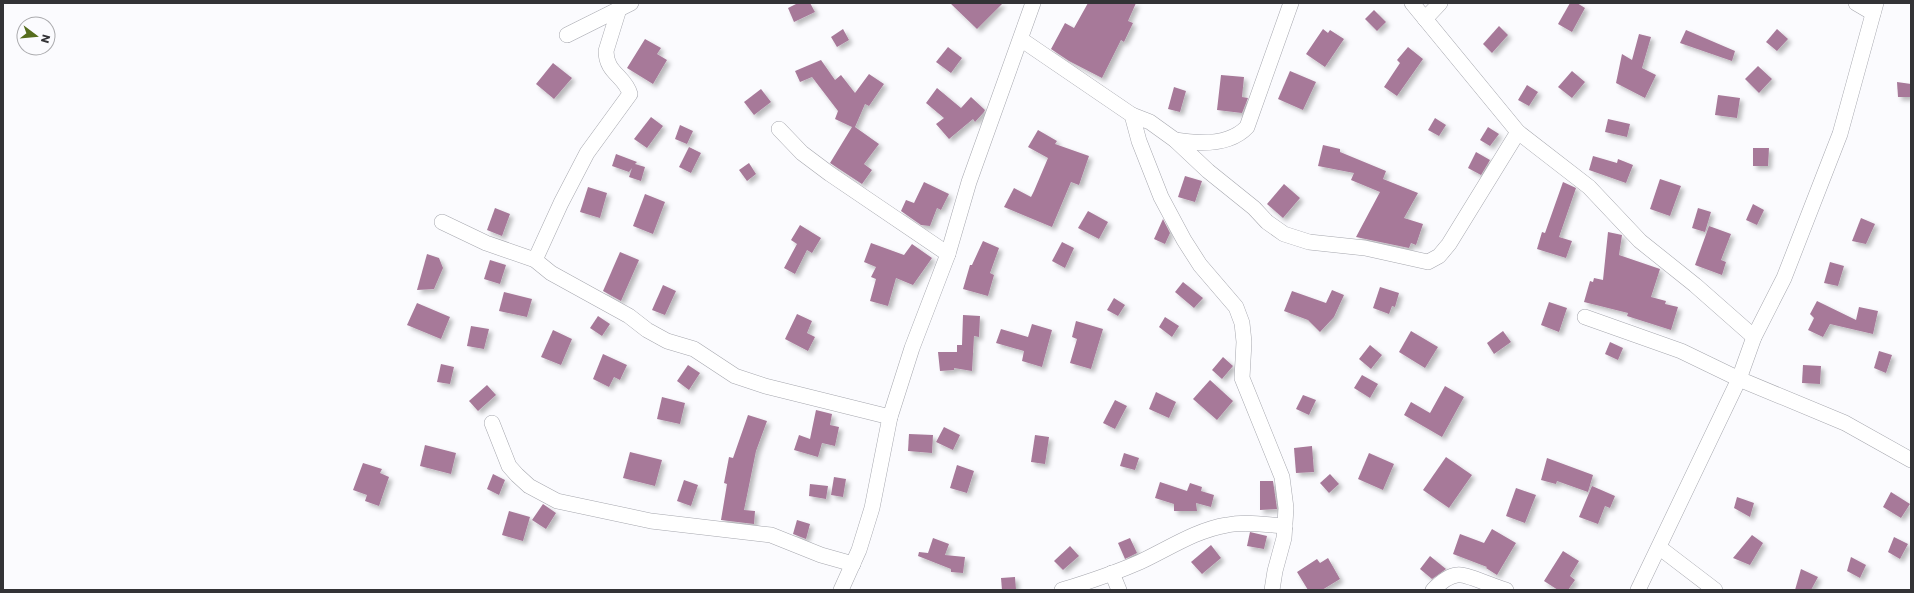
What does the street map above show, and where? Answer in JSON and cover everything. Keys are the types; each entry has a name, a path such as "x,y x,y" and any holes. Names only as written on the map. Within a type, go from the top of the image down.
{"street":[{"path":"841,590 859,550 872,508 890,418 912,348 948,254 969,182 1022,40 1033,3"},
{"path":"1175,140 1195,144 1213,142 1242,132 1247,127 1291,3"},
{"path":"1412,3 1518,132 1589,187 1640,241 1695,285 1754,337"},
{"path":"1425,19 1440,3"},
{"path":"1638,590 1660,548 1739,379 1754,337 1784,278 1840,134 1875,8 1856,3"},
{"path":"567,35 625,6"},
{"path":"535,260 561,203 587,153 630,94 608,66 606,58 606,51 625,6"},
{"path":"1022,40 1132,115 1150,122 1175,140 1208,171 1254,208 1267,222 1284,234 1309,242 1365,248 1428,262 1439,256 1449,244 1518,132"},
{"path":"1132,115 1139,142 1164,203 1200,265 1236,307 1242,323 1244,349 1242,378 1282,477 1286,508 1284,538 1275,571 1272,590"},
{"path":"779,129 802,153 830,174 948,254"},
{"path":"442,222 486,243 535,260 573,286 629,316 647,330 667,341 694,349 735,376 765,386 890,418"},
{"path":"1586,317 1681,351 1739,379 1845,423 1911,460"},
{"path":"492,422 510,466 517,475 529,486 556,501 651,520 771,535 821,555 853,564"},
{"path":"1062,590 1140,562 1168,546 1226,525 1247,523 1285,526"},
{"path":"1660,548 1715,590"},
{"path":"1112,573 1119,590"},
{"path":"1433,590 1443,581 1457,574 1471,577 1491,586 1506,590"}],"building":[{"path":"798,3 810,3 815,12 794,22 788,8"},
{"path":"950,3 1003,3 977,29"},
{"path":"1088,3 1136,3 1128,21 1133,23 1124,42 1121,40 1102,78 1069,61 1051,49 1065,23 1074,28"},
{"path":"1570,3 1577,3 1585,8 1572,32 1558,24"},
{"path":"1374,10 1386,22 1377,31 1365,19"},
{"path":"1499,26 1508,35 1492,53 1483,44"},
{"path":"843,29 849,40 837,47 831,37"},
{"path":"1323,29 1328,33 1330,30 1344,39 1325,67 1306,54"},
{"path":"1777,29 1788,39 1777,51 1766,42"},
{"path":"1686,30 1735,51 1732,61 1680,43"},
{"path":"1639,34 1651,37 1642,68 1656,75 1645,98 1616,83 1622,54 1632,60"},
{"path":"645,39 661,48 657,54 667,60 653,84 627,68"},
{"path":"948,47 962,58 951,73 936,62"},
{"path":"1408,47 1423,59 1397,96 1384,87 1400,63 1397,60"},
{"path":"821,60 835,80 841,75 855,93 869,74 884,84 869,106 865,104 855,127 879,144 864,164 872,170 862,184 830,163 852,127 835,119 838,111 812,77 800,82 795,71"},
{"path":"553,63 572,78 554,99 536,84"},
{"path":"1758,66 1772,79 1759,93 1745,79"},
{"path":"1290,71 1316,82 1303,110 1278,99"},
{"path":"1572,71 1585,82 1572,98 1558,87"},
{"path":"1221,75 1244,77 1242,97 1248,98 1242,113 1217,110"},
{"path":"1897,82 1911,84 1911,97 1898,97"},
{"path":"1527,85 1538,92 1529,106 1518,100"},
{"path":"1174,87 1186,91 1180,112 1168,109"},
{"path":"937,88 961,108 971,97 985,110 975,122 973,119 949,139 936,124 944,118 926,103"},
{"path":"761,89 771,102 754,115 744,102"},
{"path":"1718,95 1740,98 1737,118 1715,115"},
{"path":"651,117 663,126 647,148 634,139"},
{"path":"1435,118 1446,125 1439,136 1428,130"},
{"path":"1608,119 1630,124 1627,137 1605,132"},
{"path":"680,125 693,131 687,144 675,139"},
{"path":"1488,127 1499,134 1490,146 1480,140"},
{"path":"1038,130 1057,141 1055,144 1089,156 1079,185 1071,182 1052,227 1004,207 1014,188 1031,197 1034,191 1048,158 1028,147"},
{"path":"1323,145 1340,149 1340,152 1386,171 1383,179 1418,193 1404,218 1423,224 1416,245 1411,243 1409,248 1356,237 1380,192 1351,180 1354,173 1318,166"},
{"path":"689,147 701,153 691,173 679,167"},
{"path":"1753,148 1769,148 1768,166 1753,166"},
{"path":"1476,152 1490,160 1481,175 1468,168"},
{"path":"616,154 637,162 635,164 645,167 641,181 629,177 632,168 629,172 612,166"},
{"path":"1593,156 1617,163 1618,159 1633,165 1626,183 1589,170"},
{"path":"749,163 756,174 747,181 739,170"},
{"path":"1185,176 1202,181 1195,202 1178,197"},
{"path":"1660,179 1681,186 1670,216 1650,209"},
{"path":"924,182 949,194 941,210 937,208 930,226 921,225 901,211 906,200 914,203"},
{"path":"1563,182 1576,188 1559,237 1572,241 1566,258 1537,249 1542,232 1545,233"},
{"path":"1284,184 1300,198 1283,218 1267,204"},
{"path":"588,187 607,193 600,218 580,212"},
{"path":"645,194 665,202 653,234 633,226"},
{"path":"1753,204 1764,210 1757,225 1746,220"},
{"path":"495,208 510,214 502,236 487,230"},
{"path":"1698,208 1711,212 1705,232 1692,228"},
{"path":"1088,211 1108,222 1099,239 1078,228"},
{"path":"1861,218 1875,224 1866,244 1852,241"},
{"path":"1163,219 1170,233 1165,244 1154,239"},
{"path":"800,225 821,238 812,253 807,250 795,274 784,268 797,244 791,240"},
{"path":"1709,226 1731,234 1721,260 1726,262 1722,275 1695,265"},
{"path":"1608,232 1622,235 1619,255 1660,269 1651,297 1666,301 1665,304 1678,307 1671,330 1627,316 1628,313 1584,302 1590,281 1593,282 1594,278 1603,280"},
{"path":"983,241 999,248 990,273 994,275 988,296 963,289 970,265 972,265"},
{"path":"1062,242 1074,248 1065,268 1052,261"},
{"path":"871,243 904,255 912,244 932,258 913,285 896,278 888,306 870,301 876,279 871,277 876,267 864,262"},
{"path":"620,252 639,260 621,301 603,291"},
{"path":"427,254 439,258 443,268 434,289 417,290"},
{"path":"490,260 506,265 500,284 484,279"},
{"path":"1830,262 1844,266 1838,286 1824,283"},
{"path":"1183,282 1203,298 1194,308 1175,292"},
{"path":"663,285 676,291 665,315 652,310"},
{"path":"1380,287 1399,293 1395,307 1392,306 1389,314 1373,308"},
{"path":"1332,290 1344,295 1334,317 1320,332 1308,320 1284,311 1292,291 1326,303"},
{"path":"504,292 532,299 527,317 499,311"},
{"path":"1114,298 1125,305 1118,316 1107,310"},
{"path":"1817,301 1856,320 1859,307 1878,311 1873,334 1830,324 1823,337 1808,330 1814,318 1810,314"},
{"path":"1549,302 1567,308 1559,332 1541,325"},
{"path":"417,303 450,317 441,339 407,325"},
{"path":"797,314 812,321 807,333 815,337 808,351 785,339"},
{"path":"963,315 980,316 979,337 974,336 972,371 954,368 954,370 940,371 938,352 957,352 957,345 962,345"},
{"path":"598,316 610,324 602,336 590,328"},
{"path":"1165,317 1179,326 1172,337 1159,327"},
{"path":"1076,321 1103,329 1091,369 1070,363 1077,339 1072,337"},
{"path":"1032,324 1052,330 1042,367 1022,361 1024,351 996,343 1001,329 1028,337"},
{"path":"471,326 489,329 484,349 467,346"},
{"path":"553,330 572,339 561,365 541,357"},
{"path":"1411,331 1438,347 1425,368 1399,352"},
{"path":"1503,331 1511,342 1494,354 1487,343"},
{"path":"1610,342 1623,348 1618,360 1605,354"},
{"path":"1370,345 1382,355 1371,369 1359,359"},
{"path":"1879,351 1892,355 1886,373 1874,368"},
{"path":"603,354 627,365 620,380 614,377 609,387 593,379"},
{"path":"1223,357 1233,366 1222,379 1212,370"},
{"path":"441,364 454,367 450,384 437,382"},
{"path":"688,365 700,373 689,390 677,381"},
{"path":"1803,365 1821,366 1820,384 1802,383"},
{"path":"1362,375 1378,384 1370,398 1354,388"},
{"path":"1210,380 1233,401 1217,420 1193,399"},
{"path":"487,385 496,395 478,411 469,401"},
{"path":"1445,386 1464,397 1442,437 1404,415 1411,402 1430,413"},
{"path":"1156,392 1176,402 1169,418 1149,409"},
{"path":"1303,395 1316,400 1309,415 1296,409"},
{"path":"662,397 685,403 680,424 657,419"},
{"path":"1115,400 1127,406 1115,429 1103,423"},
{"path":"816,410 832,414 830,425 839,427 835,446 822,443 818,457 794,450 799,435 810,439"},
{"path":"748,415 767,421 756,451 744,510 755,511 754,524 721,520 727,484 724,483 729,457 733,458"},
{"path":"944,427 960,435 953,450 936,442"},
{"path":"909,434 933,435 932,453 908,451"},
{"path":"1035,435 1049,437 1045,464 1031,462"},
{"path":"425,445 456,453 451,474 420,466"},
{"path":"1312,446 1314,472 1296,473 1294,448"},
{"path":"630,452 662,460 655,486 623,478"},
{"path":"1124,453 1139,458 1135,470 1120,466"},
{"path":"1369,453 1394,464 1383,490 1358,479"},
{"path":"1446,457 1472,475 1449,508 1423,490"},
{"path":"1547,458 1593,475 1588,492 1557,481 1556,484 1541,480"},
{"path":"363,463 382,469 380,473 389,477 379,506 365,501 367,495 353,490"},
{"path":"957,465 974,471 967,493 950,488"},
{"path":"493,474 505,480 499,495 487,489"},
{"path":"1330,474 1339,484 1329,493 1320,483"},
{"path":"834,477 846,479 843,497 831,495"},
{"path":"684,480 698,485 691,506 677,501"},
{"path":"1260,481 1273,481 1277,509 1260,510"},
{"path":"1160,482 1187,491 1190,483 1202,487 1201,491 1214,495 1211,507 1196,503 1197,511 1174,511 1174,504 1155,498"},
{"path":"810,484 828,486 826,499 809,496"},
{"path":"1592,486 1615,496 1610,508 1605,506 1598,524 1579,517"},
{"path":"1516,488 1536,495 1525,523 1506,516"},
{"path":"1891,492 1910,504 1901,518 1883,507"},
{"path":"1737,497 1754,503 1750,517 1734,508"},
{"path":"543,504 556,513 546,529 532,520"},
{"path":"509,511 530,517 523,541 502,535"},
{"path":"797,520 810,524 806,539 793,534"},
{"path":"1492,529 1516,543 1497,575 1486,568 1487,567 1453,554 1460,534 1484,543"},
{"path":"1250,532 1267,536 1264,549 1247,546"},
{"path":"1752,535 1763,543 1750,565 1733,558"},
{"path":"1894,537 1908,544 1900,559 1888,552"},
{"path":"933,538 949,544 945,555 965,557 963,573 951,572 951,569 918,556 919,552 928,553"},
{"path":"1130,538 1137,553 1125,559 1118,543"},
{"path":"1211,545 1221,558 1202,574 1191,562"},
{"path":"1070,546 1079,556 1063,570 1054,561"},
{"path":"1563,551 1579,561 1570,576 1575,580 1568,590 1558,590 1544,581"},
{"path":"1430,556 1446,569 1432,579 1420,569"},
{"path":"1851,557 1866,565 1860,578 1847,571"},
{"path":"1328,558 1340,579 1322,590 1308,590 1297,572 1317,559 1320,563"},
{"path":"1801,569 1818,577 1811,590 1795,590"},
{"path":"1015,577 1016,590 1002,590 1001,578"}]}
